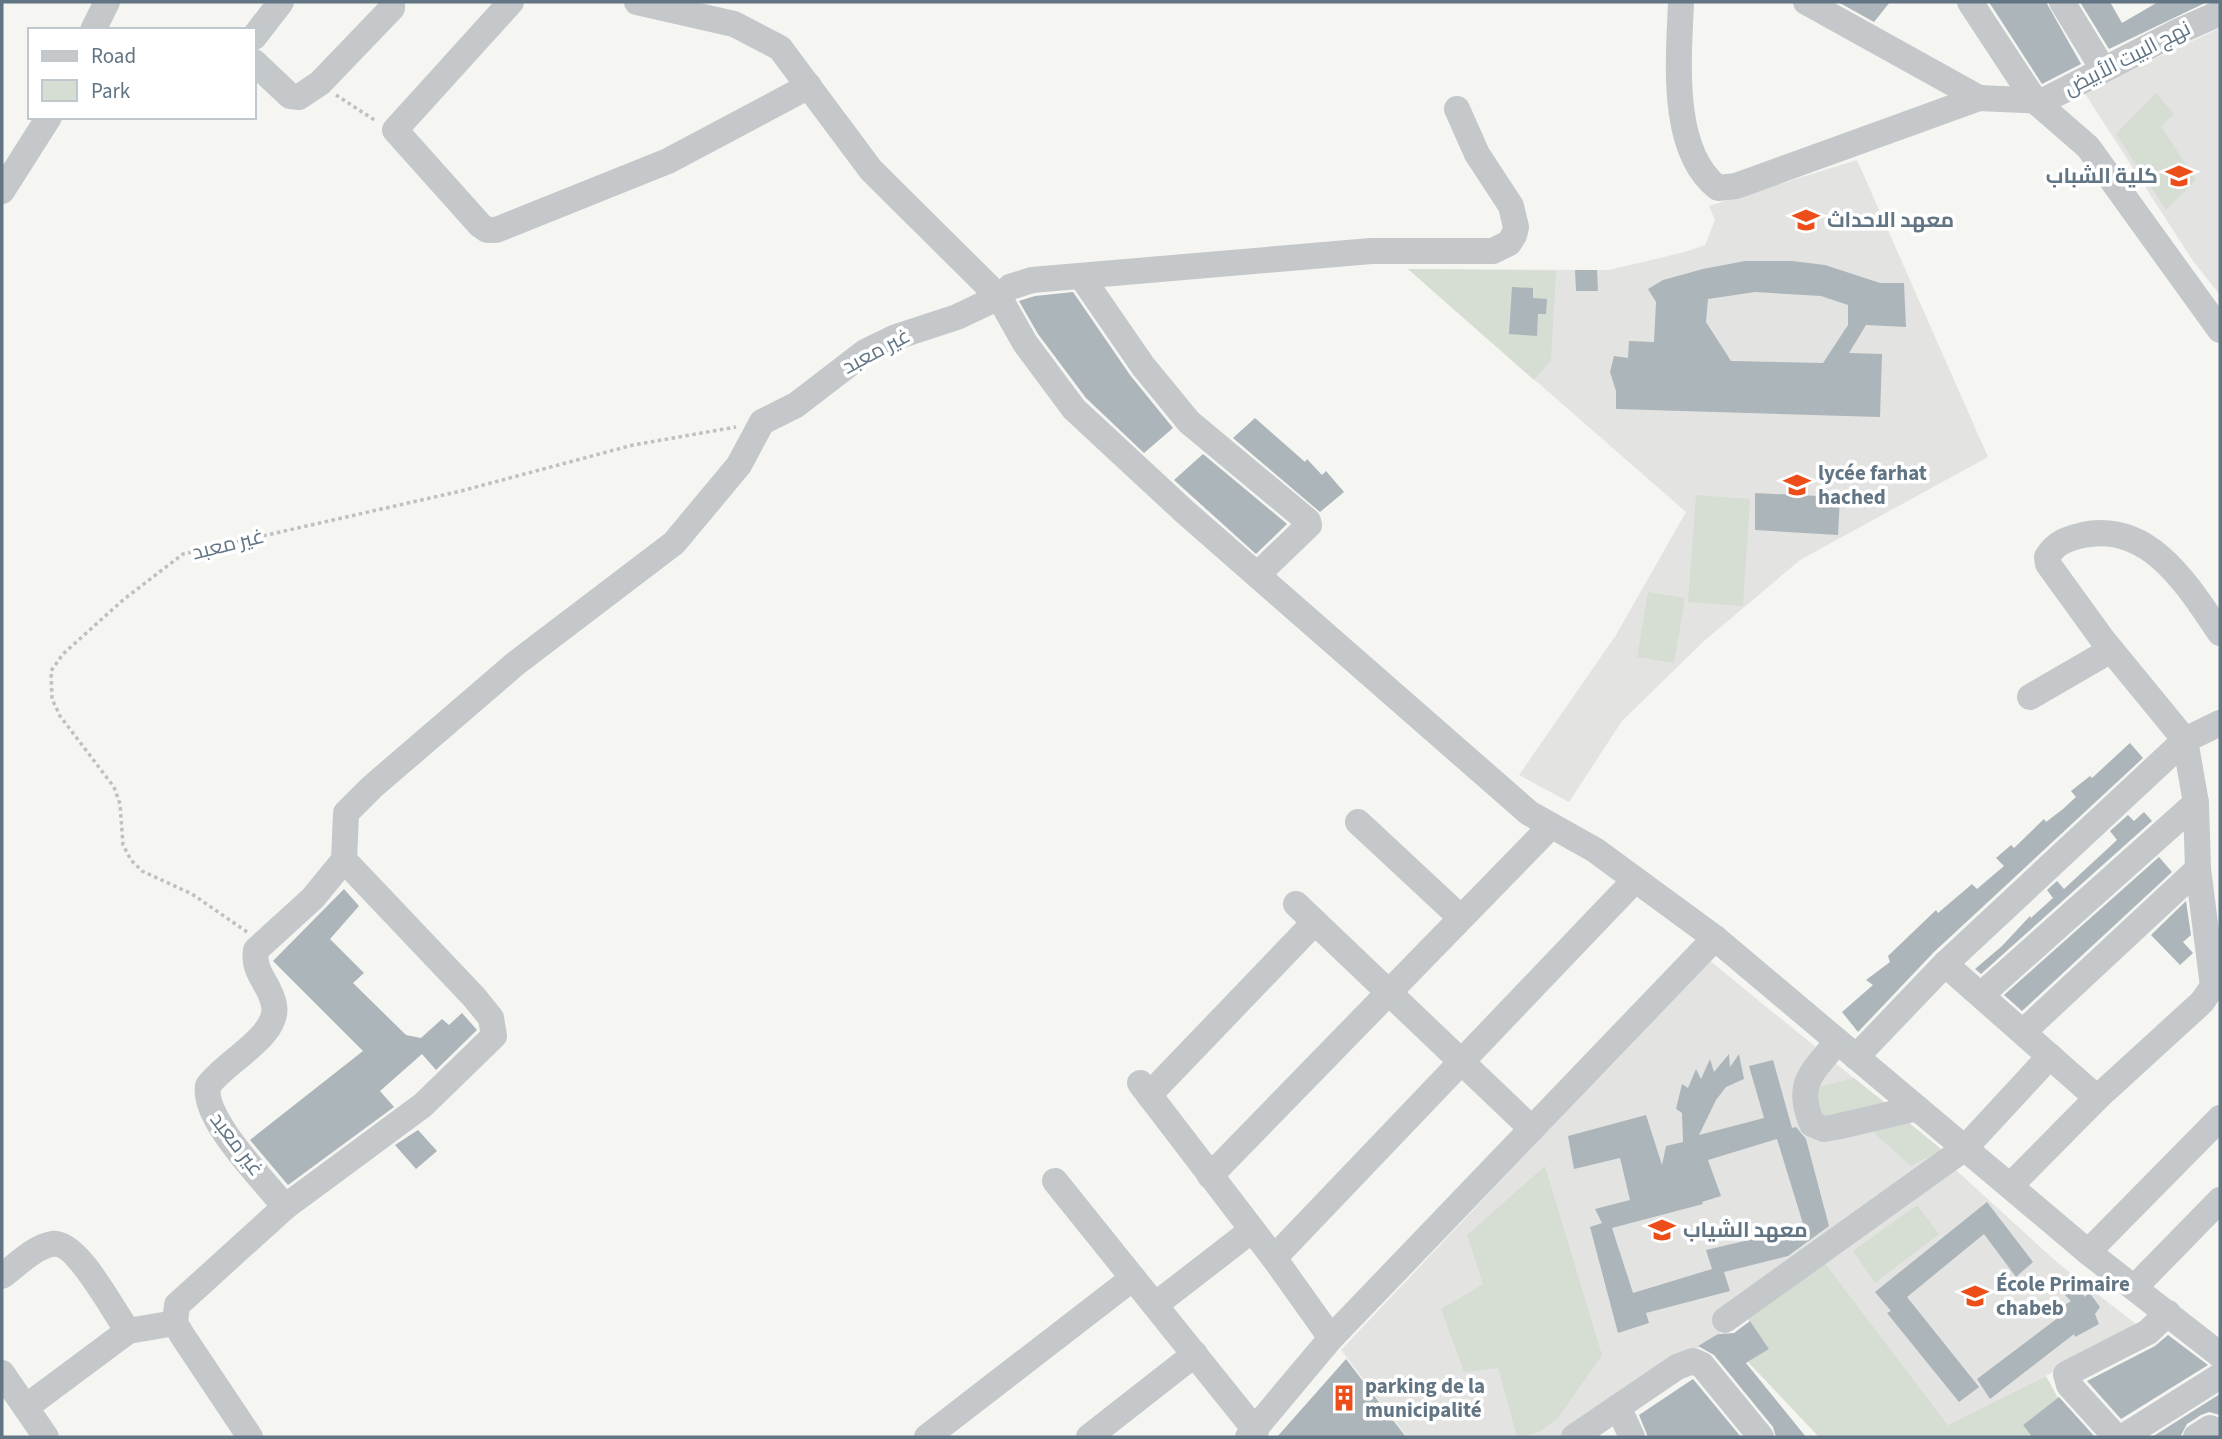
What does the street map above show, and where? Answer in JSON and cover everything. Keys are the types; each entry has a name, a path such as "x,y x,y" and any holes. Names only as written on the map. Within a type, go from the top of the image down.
{"street":[{"path":"94,28 107,2"},
{"path":"256,34 281,2"},
{"path":"256,64 290,96 299,97 320,83 392,8 392,2"},
{"path":"512,2 395,130 487,230 496,229 668,161 809,86"},
{"path":"637,2 734,24 780,48 871,170 999,297 1025,343 1074,409 1257,575 1529,813 1595,850 1715,938 2088,1252 2220,1355"},
{"path":"1681,2 1681,108 1695,159 1709,181 1718,188 1736,186 1979,98 2035,101"},
{"path":"1806,2 1979,98"},
{"path":"1970,2 2035,101 2088,147 2220,330"},
{"path":"2062,2 2103,69"},
{"name":"نهج البيت الأبيض","path":"2035,101 2043,101 2220,13"},
{"name":"غير معبد","path":"762,422 796,405 864,352 896,337 957,317 999,297 1018,283 1371,251 1474,252 1502,247 1514,235 1514,215 1477,154 1457,109"},
{"path":"2,191 48,119"},
{"path":"1081,276 1143,366 1189,422 1308,521 1309,525 1257,575"},
{"path":"262,942 313,898 344,860 346,813 372,787 515,664 674,543 739,465 762,422"},
{"path":"2011,1185 2097,1098 2202,1002 2217,979 2198,869 2196,803 2185,740 2110,650 2048,564 2047,556 2053,547 2066,539 2100,531 2131,538 2176,570 2220,633"},
{"path":"2030,697 2110,650"},
{"path":"1917,1108 1824,1129 1812,1124 1805,1108 1806,1080 1945,964 2185,740 2220,723"},
{"path":"1981,995 2196,803"},
{"path":"1358,822 1461,918"},
{"path":"1210,1176 1550,827"},
{"path":"250,1437 175,1323 177,1305 285,1207 423,1105 494,1036 491,1018 474,997 344,860"},
{"path":"2023,1032 2198,869"},
{"path":"1274,1258 1635,880"},
{"path":"1296,904 1532,1129"},
{"path":"1315,922 1145,1089 1274,1258 1331,1338"},
{"path":"1055,1181 1195,1354 1252,1434 1331,1338 1715,938"},
{"name":"غير معبد","path":"262,942 254,962 274,1003 275,1015 268,1029 212,1080 207,1093 209,1105 218,1123 285,1207"},
{"path":"1945,964 2097,1098"},
{"path":"1725,1320 1965,1147 2050,1056"},
{"path":"2088,1252 2220,1118"},
{"path":"2134,1289 2220,1200"},
{"path":"1155,1305 1252,1230"},
{"path":"2,1276 37,1251 52,1244 61,1244 79,1256 128,1331"},
{"path":"927,1437 1133,1278"},
{"path":"2116,1437 2069,1385 2066,1374 2148,1332 2168,1312"},
{"path":"26,1406 128,1331 175,1323"},
{"path":"1090,1437 1195,1354"},
{"path":"1574,1437 1678,1367 1693,1361 1703,1365 1756,1436"},
{"path":"2,1373 46,1437"},
{"path":"2123,1437 2220,1377"},
{"path":"1618,1408 1632,1437"},
{"path":"2196,1437 2210,1429 2220,1432"}],"path":[{"path":"320,83 359,112 395,130"},
{"name":"غير معبد","path":"262,942 192,894 142,871 131,859 123,845 120,804 114,787 60,716 52,699 51,671 63,654 123,600 183,554 461,491 633,445 762,422"}],"shaded area":[{"name":"كلية الشباب","path":"2220,28 2220,295 2193,261 2084,92"},
{"name":"lycée farhat hached","path":"1857,160 1988,457 1800,560 1703,642 1622,721 1569,802 1519,775 1616,635 1686,512 1408,269 1609,270 1685,252 1705,245 1715,220 1709,206"},
{"name":"معهد الشياب","path":"1709,960 1942,1150 1957,1171 2059,1264 2141,1328 1948,1425 1825,1263 1564,1437 1407,1437 1341,1350"}],"green space":[{"path":"2156,93 2174,114 2161,126 2196,180 2166,210 2116,134"},
{"path":"1408,269 1556,271 1551,360 1534,380"},
{"path":"1696,495 1750,499 1743,606 1688,602"},
{"path":"1648,592 1685,598 1674,663 1637,657"},
{"path":"1854,1078 1889,1106 1822,1119 1814,1088"},
{"path":"1908,1122 1942,1150 1911,1166 1872,1131"},
{"path":"1545,1166 1602,1355 1558,1418 1539,1432 1517,1437 1498,1368 1464,1372 1441,1309 1483,1284 1467,1235"},
{"path":"1917,1205 1939,1234 1875,1283 1853,1251"},
{"path":"1825,1263 1948,1425 2046,1376 2058,1398 2023,1425 2032,1437 1819,1437 1748,1362 1769,1349 1746,1316"}],"building":[{"path":"1838,2 1890,2 1874,22"},
{"path":"1989,2 2046,2 2081,64 2042,84"},
{"path":"2080,2 2110,2 2122,23 2158,2 2207,2 2109,49"},
{"name":"معهد الاحداث","path":"1745,261 1792,261 1825,265 1880,283 1904,283 1906,327 1866,325 1849,353 1882,354 1880,417 1616,409 1616,391 1610,372 1614,356 1628,358 1629,341 1654,342 1656,302 1648,289 1663,280","holes":["1755,292 1821,296 1848,305 1848,325 1823,363 1731,361 1706,322 1708,299"]},
{"path":"1575,270 1597,270 1598,291 1576,291"},
{"path":"1512,287 1533,288 1533,298 1547,299 1546,314 1538,314 1537,336 1509,334"},
{"path":"1073,292 1130,375 1173,428 1144,453 1086,398 1038,334 1019,301 1035,296"},
{"path":"1255,418 1305,462 1307,459 1322,475 1326,471 1344,492 1320,512 1233,438"},
{"path":"1203,454 1287,524 1256,554 1174,480"},
{"path":"1755,493 1840,497 1838,535 1755,530"},
{"path":"2130,743 2143,758 1934,952 1858,1032 1842,1012 1873,985 1866,980 1890,962 1888,956 1936,910 1938,913 1972,884 1977,889 2004,866 1996,858 2011,845 2014,848 2044,819 2046,822 2063,809 2076,797 2071,791 2090,776 2092,778"},
{"path":"2144,812 2152,821 1981,974 1975,969 2002,946 2030,916 2031,918 2053,898 2047,890 2057,881 2064,889 2117,840 2110,831 2128,815 2134,821"},
{"path":"2159,857 2172,872 2022,1011 2004,995"},
{"path":"344,889 359,906 330,939 364,973 353,983 406,1035 421,1038 442,1019 449,1025 462,1013 477,1030 436,1070 422,1054 380,1091 394,1107 288,1185 250,1140 363,1051 273,961"},
{"path":"2186,901 2191,935 2183,942 2193,953 2180,965 2151,935"},
{"path":"1729,1054 1730,1067 1739,1054 1744,1079 1726,1087 1716,1100 1699,1135 1764,1118 1749,1066 1773,1060 1792,1128 1796,1127 1806,1139 1829,1226 1788,1256 1724,1272 1730,1291 1646,1313 1649,1323 1618,1333 1590,1227 1602,1223 1595,1209 1630,1200 1620,1158 1574,1169 1568,1136 1646,1115 1662,1165 1666,1146 1683,1142 1682,1113 1676,1109 1682,1084 1688,1088 1696,1069 1701,1079 1710,1059 1714,1072","holes":["1777,1139 1804,1227 1706,1250 1712,1269 1633,1293 1612,1228 1703,1204 1702,1202 1721,1196 1708,1160"]},
{"path":"418,1130 437,1151 416,1169 395,1145"},
{"path":"1987,1202 2033,1262 2016,1277 1984,1234 1907,1297 1979,1387 1959,1402 1887,1313 1891,1311 1875,1292"},
{"path":"2076,1284 2085,1297 2089,1292 2100,1307 2095,1314 2099,1324 2075,1337 2074,1334 1990,1399 1977,1379 2067,1311 2063,1306 2071,1301 2062,1292"},
{"path":"1750,1321 1769,1349 1746,1363 1806,1437 1776,1437 1773,1427 1714,1355 1698,1346 1718,1334 1734,1333"},
{"path":"2168,1335 2208,1365 2121,1419 2087,1381 2155,1346"},
{"name":"parking de la municipalité","path":"1346,1359 1406,1437 1277,1437"},
{"path":"1693,1379 1741,1437 1648,1437 1639,1415"},
{"path":"2220,1394 2220,1415 2209,1412 2201,1415 2187,1424 2180,1437 2152,1437"},
{"path":"2059,1397 2095,1437 2032,1437 2023,1425"}],"place":[{"name":"كلية الشباب","path":"2179,176"},
{"name":"معهد الاحداث","path":"1806,220"},
{"name":"lycée farhat hached","path":"1797,485"},
{"name":"معهد الشياب","path":"1662,1230"},
{"name":"École Primaire chabeb","path":"1975,1296"},
{"name":"parking de la municipalité","path":"1344,1398"}]}
